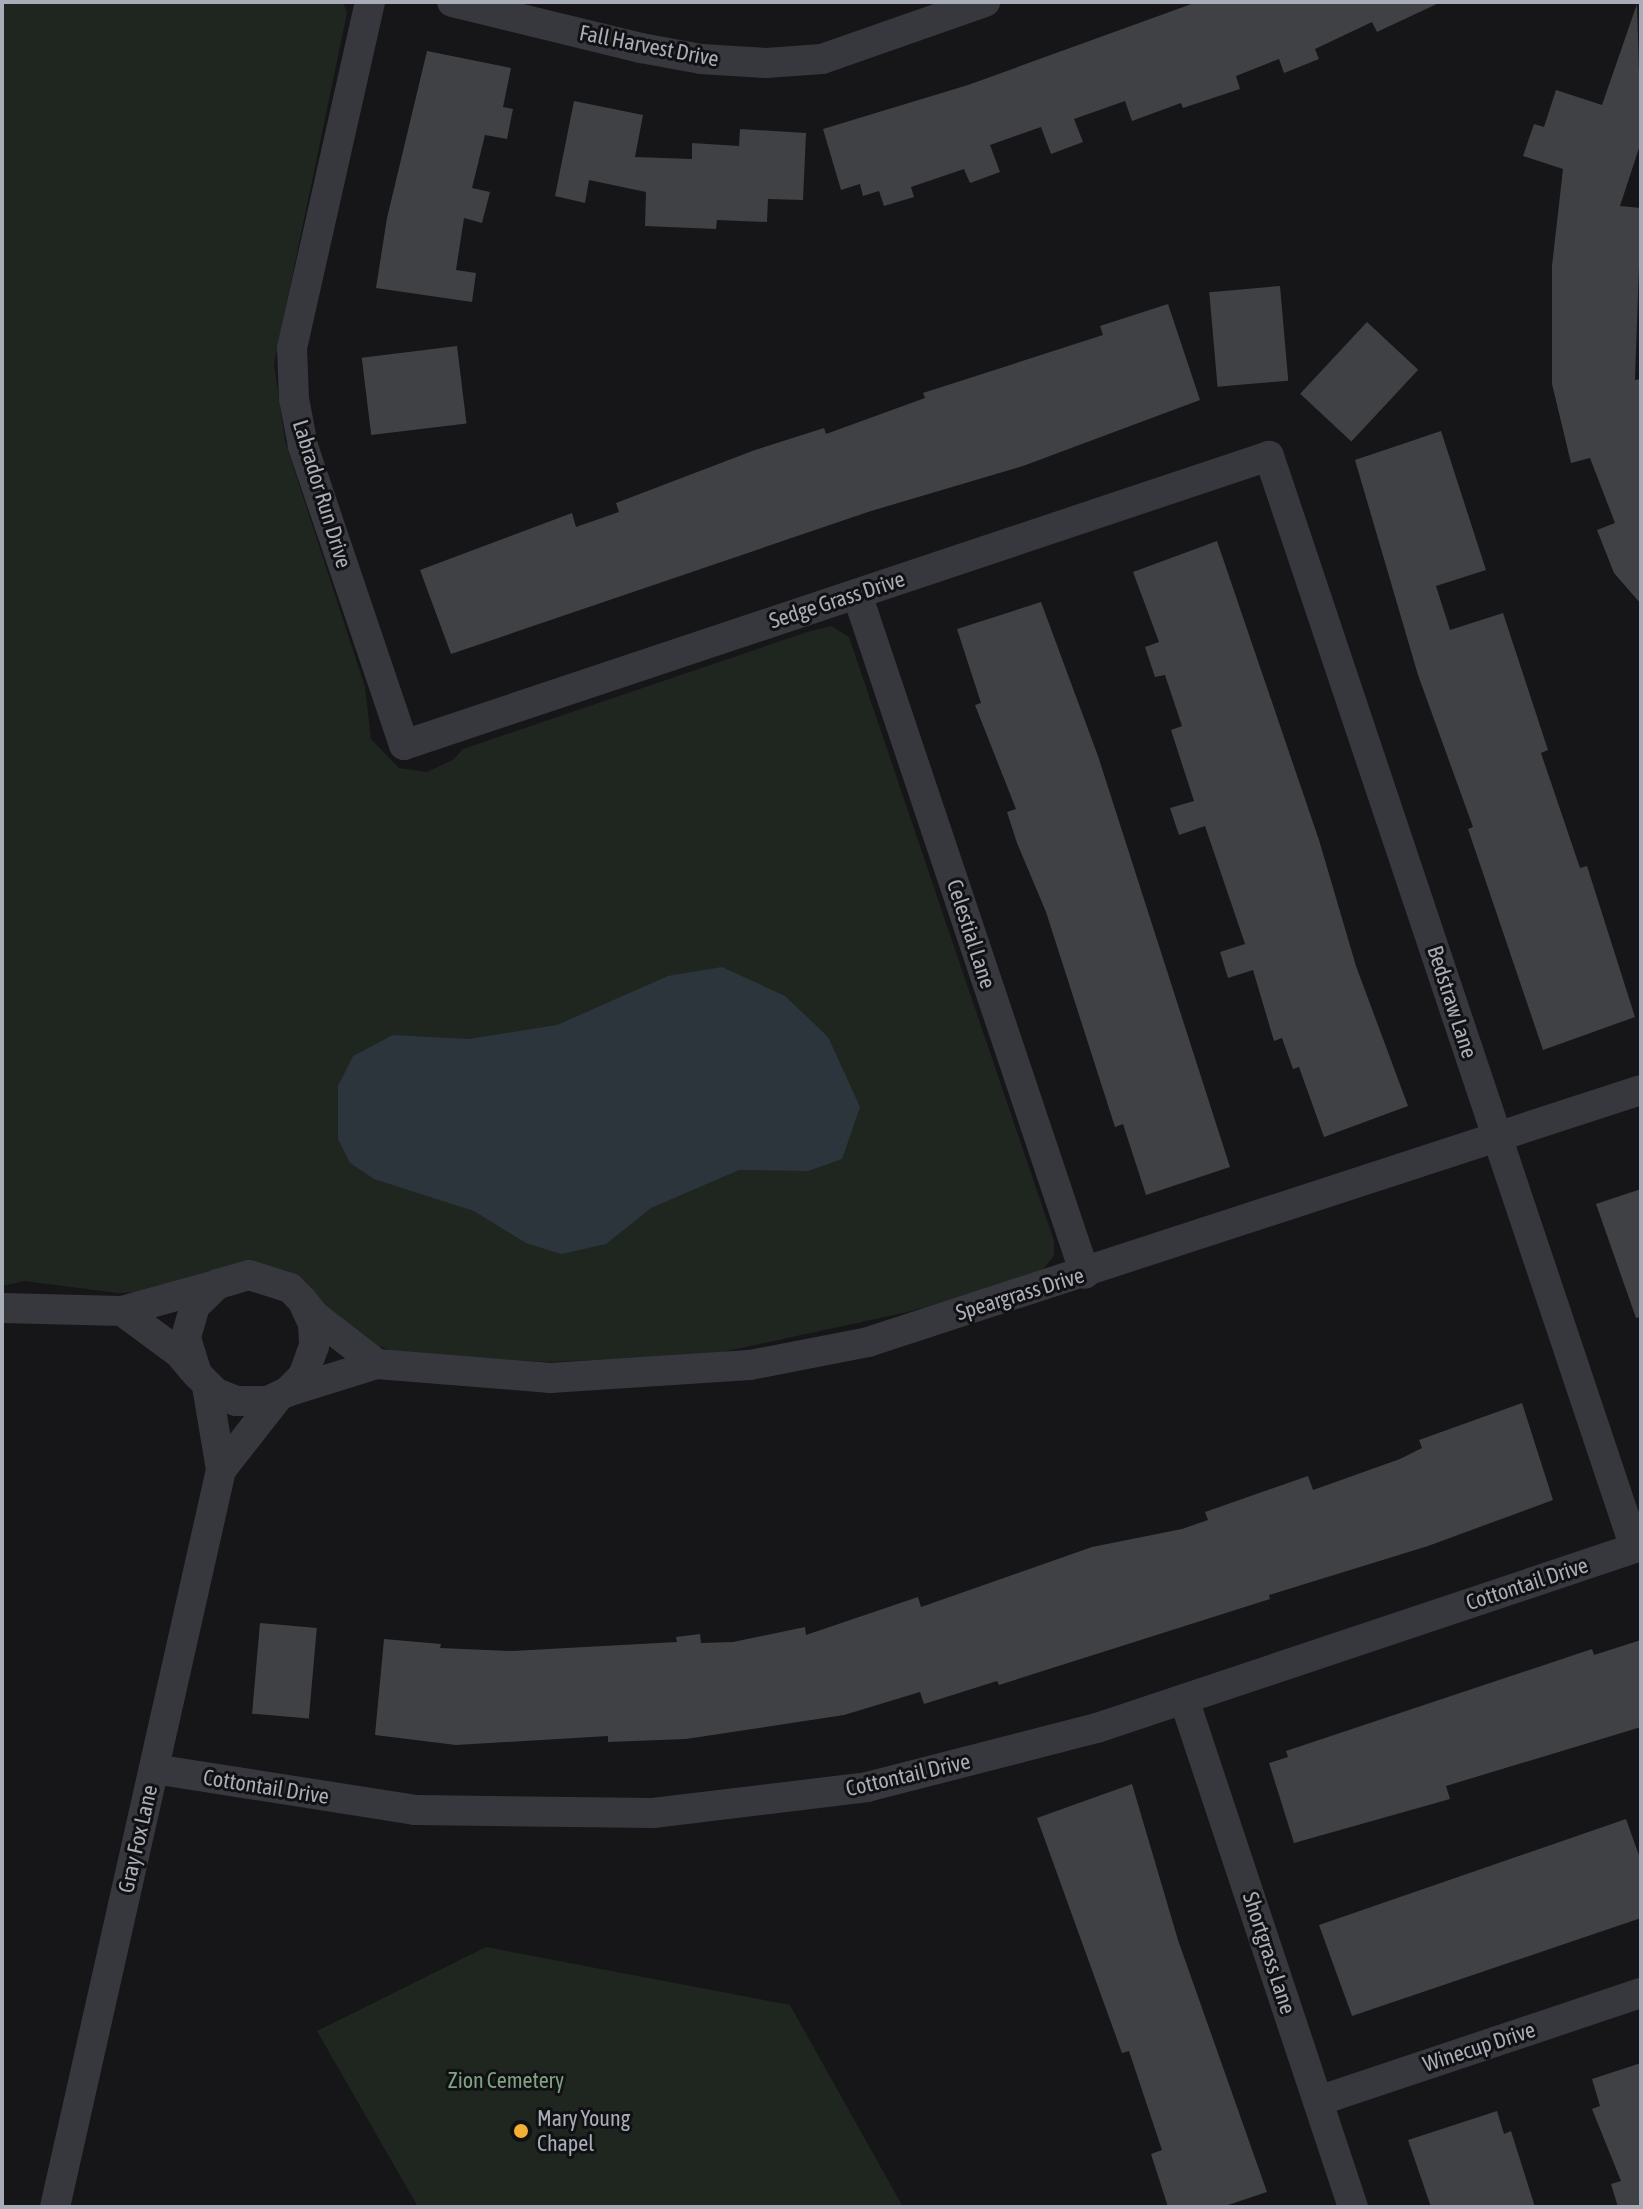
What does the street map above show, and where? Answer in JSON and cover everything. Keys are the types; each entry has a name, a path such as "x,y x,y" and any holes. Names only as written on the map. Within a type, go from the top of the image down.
{"street":[{"name":"Labrador Run Drive","path":"370,2 292,348 303,446 404,745"},
{"name":"Fall Harvest Drive","path":"452,2 656,51 766,63 822,59 985,2"},
{"name":"Sedge Grass Drive","path":"404,745 1269,456"},
{"name":"Bedstraw Lane","path":"1269,456 1635,1548"},
{"name":"Celestial Lane","path":"857,594 1085,1274"},
{"name":"Speargrass Drive","path":"283,1394 377,1364 550,1378 750,1365 868,1342 1085,1274 1641,1090"},
{"path":"2,1308 122,1311 260,1275 281,1282 377,1364"},
{"path":"202,1380 187,1348 188,1326 201,1297 218,1284"},
{"path":"122,1311 179,1353 202,1380 246,1403 283,1394 303,1376 314,1346 313,1324 302,1300"},
{"name":"Gray Fox Lane","path":"55,2207 221,1470 202,1380"},
{"name":"Gray Fox Lane","path":"221,1470 283,1394"},
{"name":"Cottontail Drive","path":"154,1769 415,1810 653,1813 867,1787 1097,1728 1635,1548"},
{"name":"Shortgrass Lane","path":"1184,1699 1353,2207"},
{"name":"Winecup Drive","path":"1318,2101 1641,1993"}],"green space":[{"path":"2,2 343,2 347,13 274,364 285,441 365,687 371,739 399,768 427,772 453,760 463,749 810,631 831,626 849,637 1054,1241 1054,1256 1037,1276 908,1312 709,1355 548,1362 401,1354 353,1337 289,1273 256,1263 178,1290 118,1293 24,1281 2,1286"},
{"name":"Zion Cemetery","path":"486,1947 790,2005 903,2207 418,2207 317,2031"}],"shaded area":[{"path":"722,967 785,996 828,1037 860,1107 842,1159 808,1171 739,1170 651,1208 606,1244 561,1254 526,1243 474,1211 374,1179 350,1163 338,1139 338,1086 353,1056 393,1035 468,1039 557,1025 668,976"}],"building":[{"path":"1197,2 1441,2 1377,32 1372,22 1315,49 1319,59 1284,73 1279,59 1236,76 1240,89 1183,108 1181,103 1132,121 1125,101 1074,119 1083,142 1051,154 1041,127 990,145 1000,172 970,183 964,169 911,187 914,197 884,206 879,191 863,196 860,184 841,190 823,129 968,85"},
{"path":"1637,4 1641,142 1620,206 1641,208 1635,380 1641,379 1641,604 1614,573 1597,530 1615,523 1590,458 1571,463 1552,384 1552,266 1563,169 1523,156 1534,124 1544,127 1556,90 1602,105"},
{"path":"427,51 511,68 503,107 513,109 507,139 485,135 472,188 490,192 482,223 464,218 456,270 476,273 472,302 376,288 387,218"},
{"path":"574,101 643,115 635,157 692,159 692,143 739,146 740,129 806,133 803,200 768,199 767,222 717,220 716,229 645,226 646,192 589,180 585,203 555,196"},
{"path":"1280,286 1288,381 1218,387 1209,292"},
{"path":"1168,304 1200,400 1023,466 871,511 451,654 420,570 572,513 576,527 619,512 616,503 755,450 824,428 826,434 925,398 923,393 1103,335 1100,326"},
{"path":"1367,322 1418,370 1351,441 1300,394"},
{"path":"457,346 467,423 371,435 362,358"},
{"path":"1441,431 1486,570 1436,586 1450,630 1503,613 1548,750 1541,753 1580,868 1587,866 1635,1017 1543,1050 1468,829 1473,827 1418,675 1355,460"},
{"path":"1217,541 1319,840 1356,966 1408,1106 1324,1137 1299,1067 1293,1069 1282,1038 1274,1041 1253,970 1228,978 1220,952 1245,944 1205,826 1179,835 1170,808 1194,801 1171,730 1182,726 1165,675 1155,677 1145,647 1159,642 1133,572"},
{"path":"1041,602 1098,756 1230,1167 1146,1195 1123,1124 1115,1127 1046,912 1017,843 1007,812 1016,809 975,705 981,703 957,629"},
{"path":"1641,1189 1641,1317 1636,1318 1596,1204"},
{"path":"1522,1403 1553,1500 1428,1546 1269,1595 1270,1599 999,1685 997,1681 924,1704 920,1692 844,1715 686,1739 608,1742 608,1736 456,1745 375,1735 384,1639 441,1644 440,1648 512,1651 677,1642 676,1637 700,1634 701,1643 733,1642 805,1627 806,1635 918,1597 921,1607 1092,1547 1182,1529 1208,1520 1205,1512 1308,1476 1313,1490 1400,1459 1422,1448 1419,1440"},
{"path":"260,1623 317,1628 309,1719 252,1714"},
{"path":"1641,1640 1641,1727 1446,1786 1450,1799 1294,1843 1269,1763 1288,1757 1286,1751 1592,1649 1594,1655"},
{"path":"1132,1784 1178,1940 1267,2192 1222,2207 1168,2207 1151,2154 1162,2150 1129,2051 1122,2053 1037,1818"},
{"path":"1626,1819 1641,1861 1641,1918 1352,2016 1319,1925"},
{"path":"1641,2063 1641,2207 1618,2207 1611,2184 1621,2181 1592,2109 1600,2106 1592,2079"},
{"path":"1497,2111 1504,2134 1511,2131 1535,2207 1431,2207 1408,2140"}],"place":[{"name":"Mary Young Chapel","path":"521,2131"}]}
